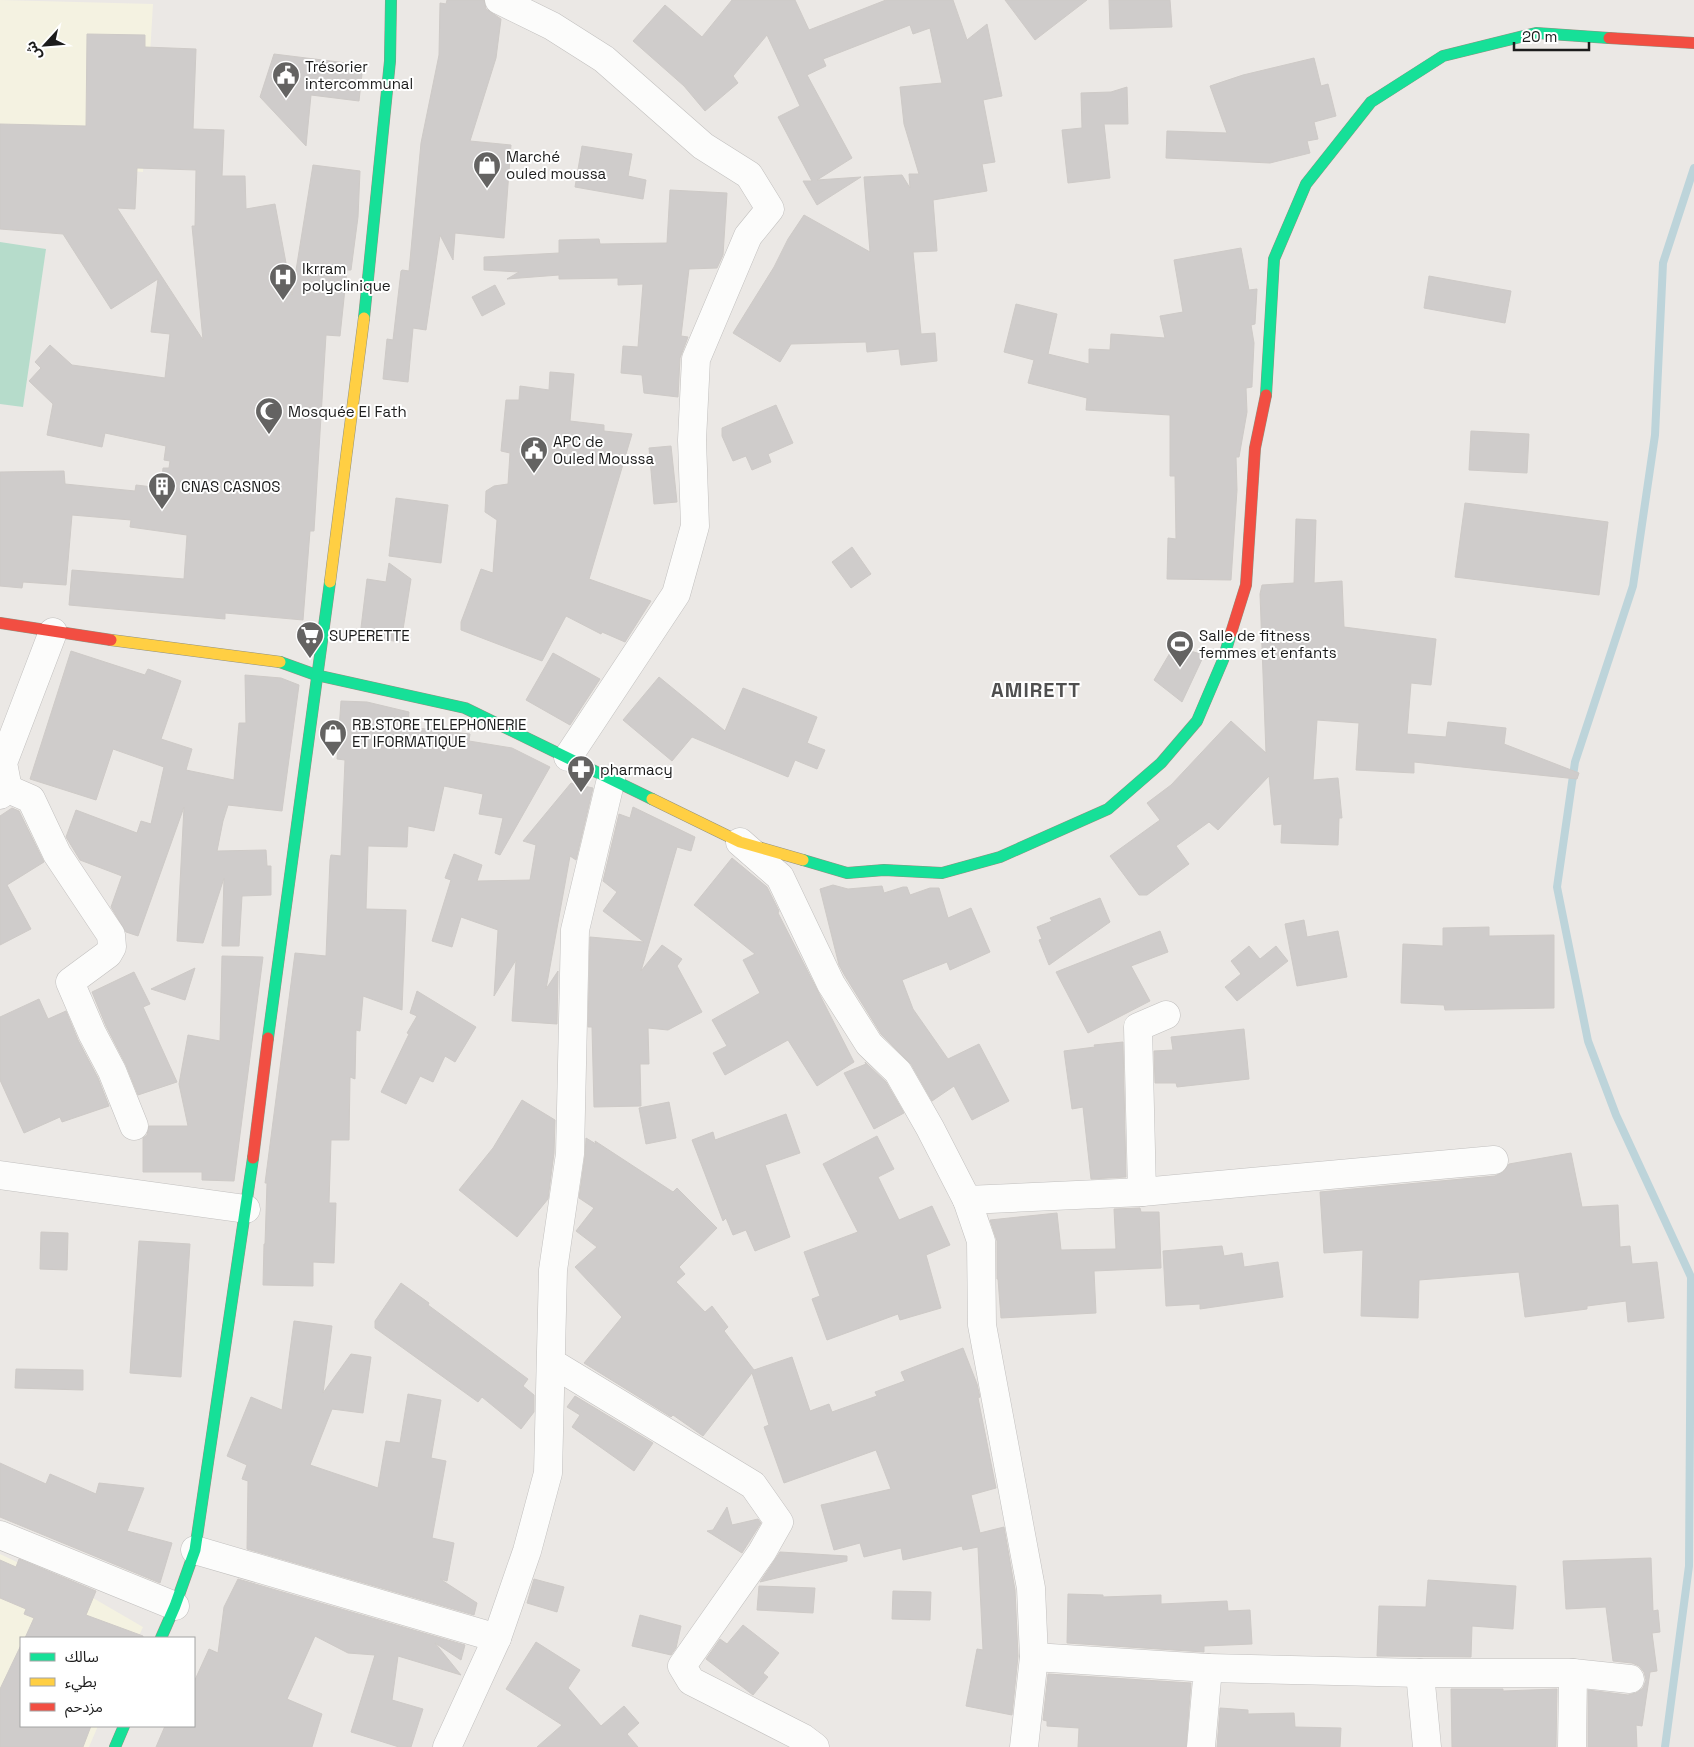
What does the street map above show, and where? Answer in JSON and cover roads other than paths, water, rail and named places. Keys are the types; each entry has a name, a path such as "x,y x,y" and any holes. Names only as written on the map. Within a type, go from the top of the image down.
{"street":[{"path":"161,1637 196,1550 246,1210 362,341 390,61 392,0"},
{"path":"499,0 552,26 604,59 703,146 749,175 770,209 748,236 696,359 692,440 695,526 676,594 568,757"},
{"path":"0,623 53,632 285,663 316,675 465,708 740,842 847,874 884,870 942,873 1000,857 1108,809 1161,762 1197,721 1223,660 1246,585 1255,448 1268,387 1274,259 1306,184 1371,102 1443,56 1536,34 1694,43"},
{"path":"53,632 3,763 4,792 31,800 57,854 111,935 112,947 108,954 70,982 92,1033 112,1071 134,1126"},
{"path":"447,1747 497,1638 527,1551 548,1473 553,1270 570,1154 575,930 611,779"},
{"path":"740,842 780,876 831,984 869,1044 898,1072 930,1128 967,1200 981,1241 982,1325 1031,1588 1034,1658 1024,1747"},
{"path":"1142,1192 1138,1027 1166,1015"},
{"path":"967,1200 1142,1192 1494,1160"},
{"path":"0,1175 246,1210"},
{"path":"552,1363 753,1485 779,1522 762,1552 682,1666 691,1681 802,1738 815,1747"},
{"path":"0,1535 175,1606"},
{"path":"196,1550 497,1638"},
{"path":"1034,1658 1208,1668 1420,1673 1573,1673 1630,1679"},
{"path":"1201,1747 1208,1668"},
{"path":"1420,1673 1427,1747"},
{"path":"1572,1747 1573,1673"},
{"path":"115,1747 124,1727"}],"waterway":[{"path":"1665,1747 1689,1566 1691,1277 1616,1115 1588,1041 1557,887 1575,762 1633,586 1655,435 1663,263 1694,168"}],"place":[{"name":"Trésorier intercommunal","path":"286,99"},
{"name":"Marché ouled moussa","path":"487,189"},
{"name":"Ikrram polyclinique","path":"283,301"},
{"name":"Mosquée El Fath","path":"269,435"},
{"name":"APC de Ouled Moussa","path":"534,474"},
{"name":"CNAS CASNOS","path":"162,510"},
{"name":"SUPERETTE","path":"310,659"},
{"name":"Salle de fitness femmes et enfants","path":"1180,668"},
{"name":"RB.STORE TELEPHONERIE ET IFORMATIQUE","path":"333,757"},
{"name":"pharmacy","path":"581,793"}],"district":[{"name":"AMIRETT","path":"1036,690"}]}
